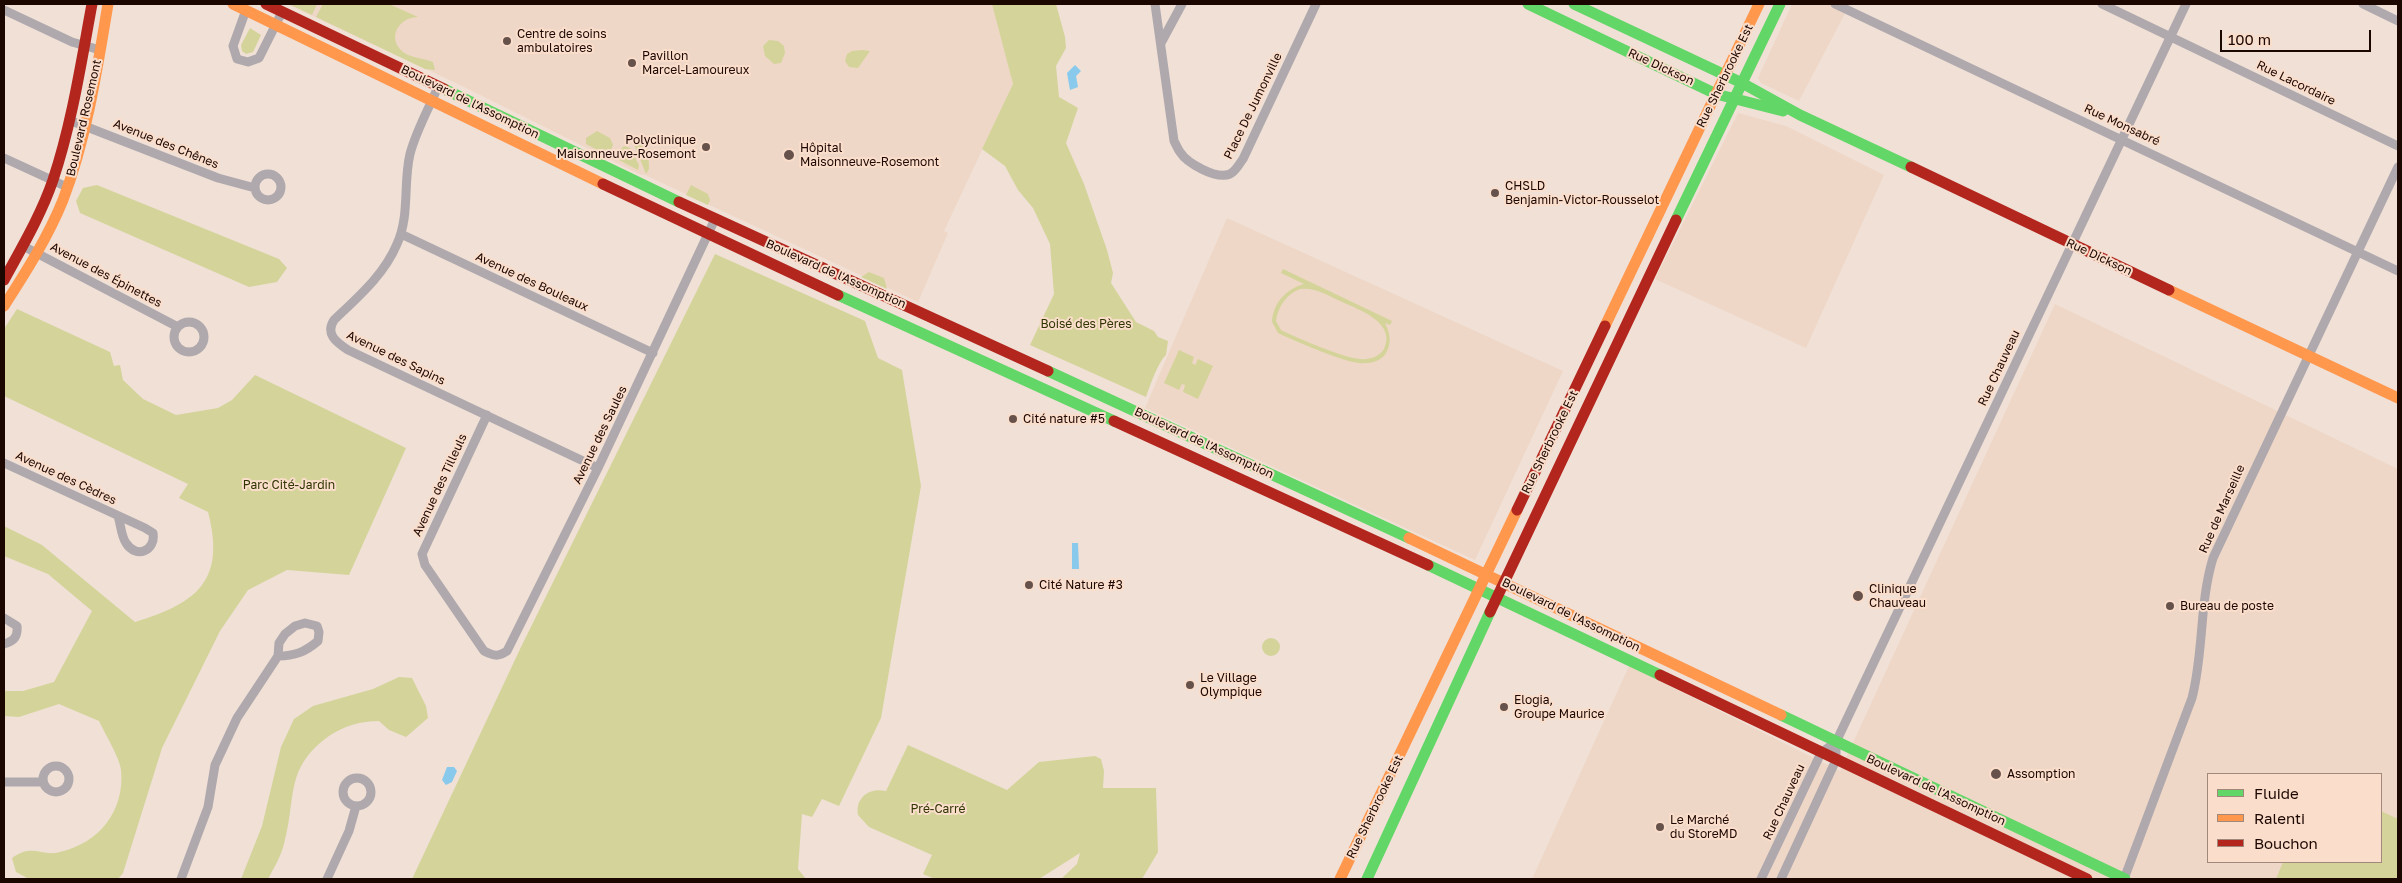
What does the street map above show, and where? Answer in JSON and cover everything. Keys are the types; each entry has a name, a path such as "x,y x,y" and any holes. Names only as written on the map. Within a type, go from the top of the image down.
{"street":[{"name":"Boulevard Rosemont","path":"4,280 52,181 69,120 92,4"},
{"name":"Boulevard Rosemont","path":"4,306 37,253 67,187 85,126 108,4"},
{"name":"Boulevard de l'Assomption","path":"233,4 708,234 1497,597 2087,879"},
{"name":"Boulevard de l'Assomption","path":"266,4 715,220 968,334 1504,582 2124,879"},
{"name":"Place De Jumonville","path":"1154,4 1174,140 1180,152 1202,168 1217,174 1230,174 1243,158 1316,4"},
{"path":"1161,43 1182,4"},
{"name":"Rue Dickson","path":"1528,4 1716,94 1800,116"},
{"name":"Rue Dickson","path":"1574,4 1742,83 1800,116 2398,398"},
{"name":"Rue Sherbrooke Est","path":"1340,879 1759,4"},
{"name":"Rue Sherbrooke Est","path":"1367,879 1504,582 1780,4"},
{"name":"Rue Monsabré","path":"1835,4 2398,271"},
{"name":"Rue Lacordaire","path":"2102,4 2398,146"},
{"name":"Rue Chauveau","path":"1781,879 1836,760 1836,742 2186,4"},
{"path":"2362,4 2398,21"},
{"path":"4,10 84,47 100,50"},
{"path":"246,10 233,46 237,58 248,62 259,58 282,12"},
{"name":"Avenue des Sapins","path":"438,86 410,153 401,234 379,275 334,320 330,326 331,335 336,343 348,350 598,468"},
{"name":"Avenue des Chênes","path":"69,120 218,178 255,188"},
{"path":"4,158 67,187"},
{"name":"Rue de Marseille","path":"2124,879 2192,698 2199,667 2204,594 2213,558 2398,167"},
{"name":"Avenue des Saules","path":"500,656 507,651 598,468 715,220"},
{"name":"Avenue des Bouleaux","path":"401,234 653,354"},
{"name":"Avenue des Épinettes","path":"22,246 178,327"},
{"path":"4,280 16,286"},
{"name":"Avenue des Tilleuls","path":"487,415 422,554 425,564 484,651 493,656 500,656"},
{"name":"Avenue des Cèdres","path":"4,463 146,528 153,533 154,541 152,547 147,551 139,552 131,548 126,543 118,516"},
{"path":"1554,624 1561,610"},
{"path":"4,618 12,621 17,626 17,633 15,639 4,644"},
{"path":"181,879 208,807 215,765 237,718 278,656 279,644 285,634 295,626 305,623 317,626 319,632 318,641 307,651 292,656 278,656"},
{"path":"1821,752 1836,742"},
{"name":"Rue Chauveau","path":"1761,879 1821,752"},
{"path":"4,782 43,782"},
{"path":"327,879 349,831 356,806"}],"shaded area":[{"name":"Hôpital Maisonneuve-Rosemont","path":"287,4 994,4 1013,84 944,231 948,233 918,302 645,175 641,175 460,85"},
{"path":"1792,4 1850,4 1799,101 1761,83 1758,78"},
{"path":"1738,113 1786,126 1884,175 1806,348 1655,279"},
{"path":"1227,218 1563,371 1475,560 1145,408"},
{"path":"2055,304 2398,469 2398,879 1532,879 1629,666 1840,771"}],"green space":[{"path":"292,4 317,4 312,15"},
{"path":"323,4 389,4 418,17 405,20 400,24 395,35 396,41 406,54 433,62 435,70 425,69 316,17"},
{"name":"Boisé des Pères","path":"992,4 1056,4 1066,48 1056,66 1059,97 1078,108 1066,143 1084,184 1107,250 1113,273 1111,283 1136,322 1154,331 1158,337 1168,341 1166,355 1157,368 1146,397 1030,345 1054,294 1050,244 1033,208 1018,190 1005,166 982,149 1013,84"},
{"path":"250,28 261,35 253,52 246,54 242,51 241,45"},
{"path":"769,40 778,41 784,46 785,53 781,63 774,64 765,56 763,46"},
{"path":"852,51 870,51 858,68 849,67 845,61 847,54"},
{"path":"597,131 610,138 613,145 609,154 586,144 586,138"},
{"path":"641,137 648,144 649,169 646,174 634,144"},
{"path":"624,146 630,148 639,165 638,170 617,159 616,154"},
{"path":"97,185 279,259 287,268 277,282 249,287 80,213 76,201 83,188"},
{"path":"691,185 708,194 710,200 708,205 686,195"},
{"path":"715,254 865,321 878,358 902,370 921,486 881,718 839,806 822,799 812,817 802,814 798,869 806,879 412,879 521,647"},
{"path":"1283,269 1392,321 1390,325 1385,323 1390,342 1384,356 1371,363 1352,362 1278,333 1272,322 1278,303 1286,293 1304,284 1281,273","holes":["1305,289 1316,290 1326,294 1373,318 1385,331 1387,340 1382,352 1370,358 1353,358 1320,347 1281,330 1276,321 1281,306 1295,291"]},
{"path":"869,272 884,278 887,289 861,277"},
{"name":"Parc Cité-Jardin","path":"17,309 110,352 114,366 120,365 123,380 143,399 176,415 218,408 232,400 255,375 406,448 349,575 287,570 248,590 220,631 162,748 123,873 118,879 29,879 16,872 12,858 19,854 26,851 60,852 74,848 97,833 107,823 119,799 121,770 99,721 59,704 19,717 4,716 4,691 23,691 54,682 92,611 48,574 4,556 4,526 42,545 135,622 157,615 175,606 190,597 202,586 209,572 213,556 213,536 208,512 179,498 188,484 4,396 4,329"},
{"path":"1179,350 1194,357 1192,363 1195,365 1198,359 1213,366 1198,399 1183,392 1185,385 1182,384 1179,390 1164,383"},
{"path":"1271,638 1277,641 1280,647 1277,653 1271,656 1265,653 1262,647 1265,641"},
{"path":"399,677 412,678 426,706 428,718 406,737 389,730 379,721 366,722 341,729 315,748 298,772 284,844 268,879 241,879 262,826 281,747 294,719 313,706 373,689"},
{"name":"Pré-Carré","path":"908,745 1007,790 1039,762 1095,756 1101,759 1104,771 1103,788 1156,788 1158,852 1142,879 1061,879 1077,864 1080,853 1039,879 935,879 923,874 932,855 869,827 858,815 859,804 864,795 874,791 886,791"},
{"path":"2382,811 2398,819 2398,879 2276,879 2283,863 2382,863"}],"water":[{"path":"1075,65 1081,71 1076,76 1078,87 1070,90 1067,73"},
{"path":"1072,543 1078,543 1079,569 1072,569"},
{"path":"447,767 454,767 457,771 452,782 446,785 442,780"}],"traffic: fast":[{"path":"1528,4 1716,94 1783,111"},
{"path":"1574,4 1742,83 1800,115 1911,167"},
{"path":"1676,220 1780,4"},
{"path":"444,89 679,202"},
{"path":"838,295 1114,421"},
{"path":"1048,371 1409,538"},
{"path":"1428,565 1660,675"},
{"path":"1367,879 1490,612"},
{"path":"1781,715 2125,879"}],"traffic: slow":[{"path":"4,306 44,241 63,200 85,128 108,4"},
{"path":"233,4 603,184"},
{"path":"1605,326 1759,4"},
{"path":"2169,290 2398,398"},
{"path":"1340,879 1517,510"},
{"path":"1409,538 1781,715"}],"traffic: jam":[{"path":"4,280 37,218 53,180 71,115 92,4"},
{"path":"266,4 444,89"},
{"path":"1911,167 2169,290"},
{"path":"603,184 838,295"},
{"path":"679,202 1048,371"},
{"path":"1490,612 1676,220"},
{"path":"1517,510 1605,326"},
{"path":"1114,421 1428,565"},
{"path":"1660,675 2087,879"}],"place":[{"name":"Centre de soins ambulatoires","path":"507,41"},
{"name":"Pavillon Marcel-Lamoureux","path":"632,63"},
{"name":"Polyclinique Maisonneuve-Rosemont","path":"706,147"},
{"name":"Hôpital Maisonneuve-Rosemont","path":"789,155"},
{"name":"CHSLD Benjamin-Victor-Rousselot","path":"1495,193"},
{"name":"Cité nature #5","path":"1013,419"},
{"name":"Cité Nature #3","path":"1029,585"},
{"name":"Clinique Chauveau","path":"1858,596"},
{"name":"Bureau de poste","path":"2170,606"},
{"name":"Le Village Olympique","path":"1190,685"},
{"name":"Elogia, Groupe Maurice","path":"1504,707"},
{"name":"Assomption","path":"1996,774"},
{"name":"Le Marché du StoreMD","path":"1660,827"}]}
